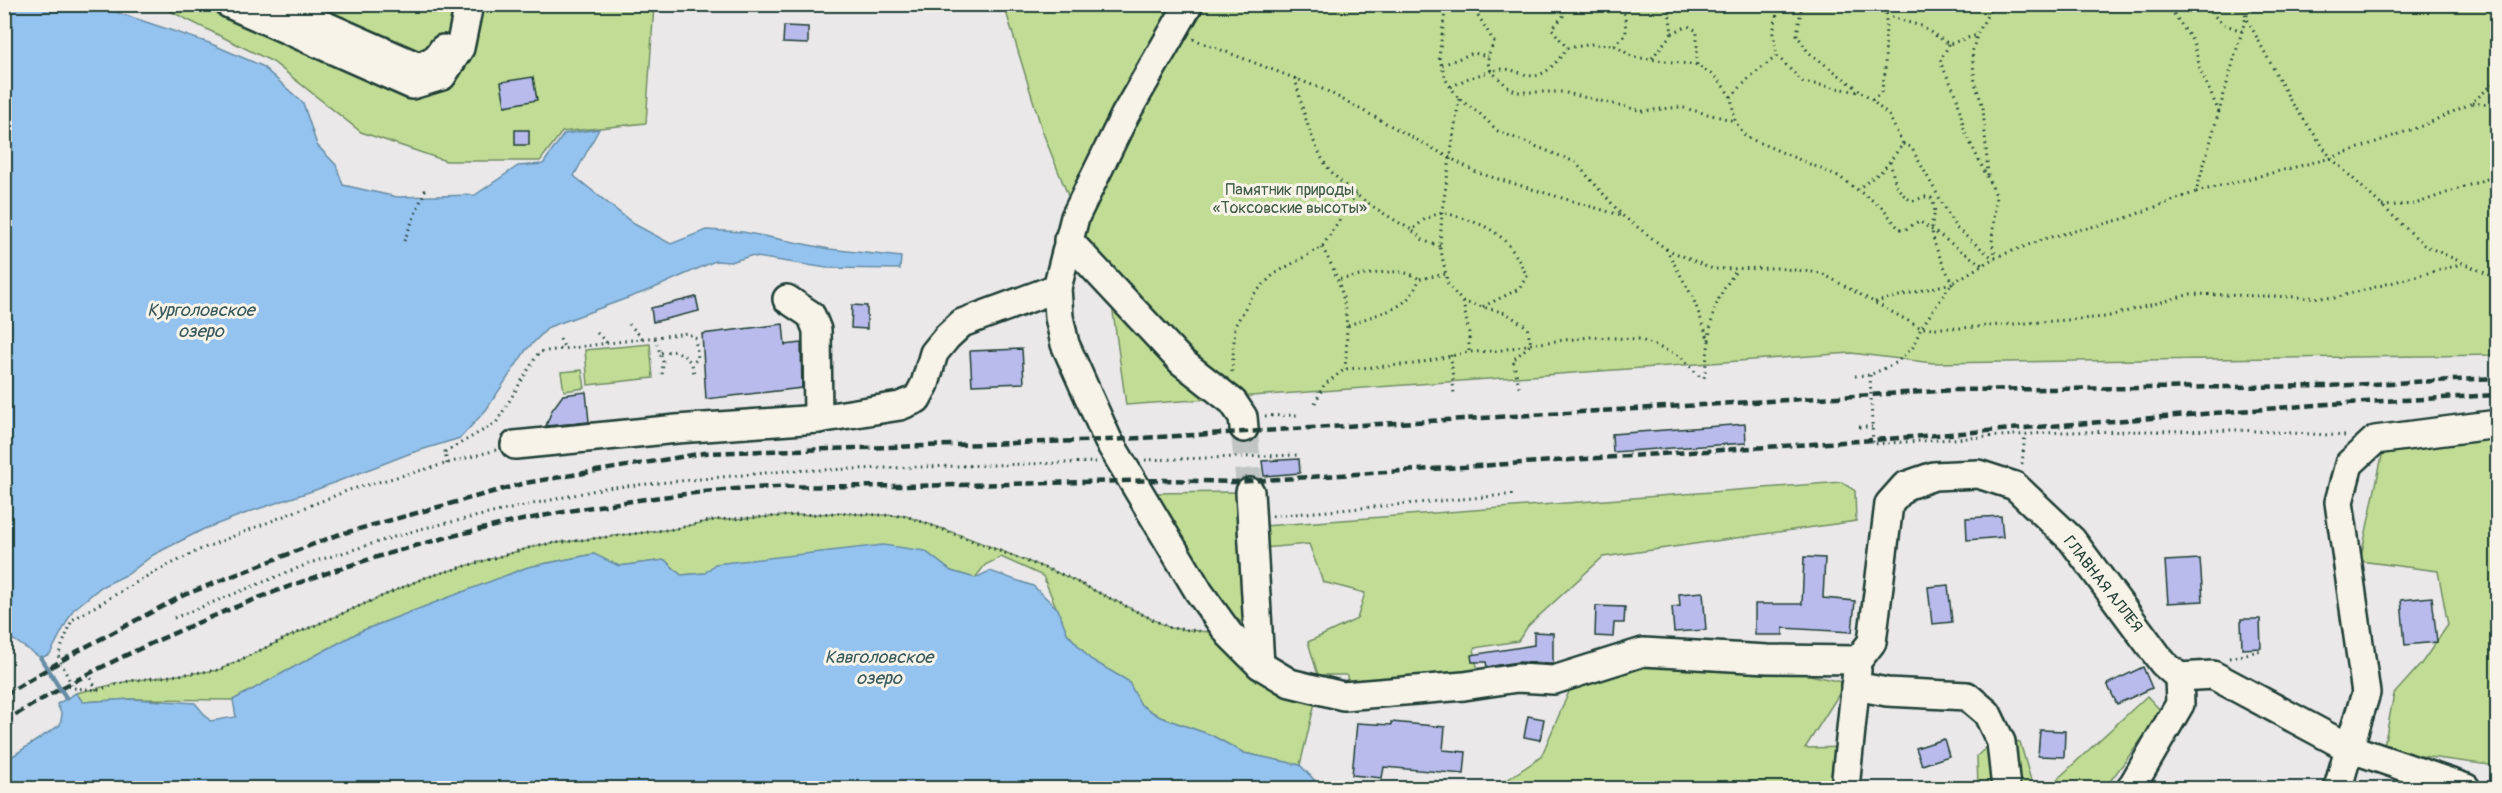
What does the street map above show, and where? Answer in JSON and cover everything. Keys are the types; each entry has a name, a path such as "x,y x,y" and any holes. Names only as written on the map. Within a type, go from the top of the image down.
{"street":[{"path":"230,4 274,11 418,67 436,58 446,44 454,4"},
{"path":"274,11 412,86 442,76 460,48 469,4"},
{"path":"1188,4 1125,115 1075,218 1057,288 1065,344 1085,395 1115,451 1199,592 1229,634 1260,665 1290,683 1343,696 1464,686 1517,678 1554,680 1643,652 1767,659 1856,673 1887,692 1967,696 1987,713 2001,742 2006,789"},
{"path":"1068,240 1182,362 1240,416"},
{"path":"515,445 677,429 818,419 900,406 917,399 925,384 934,353 946,337 962,323 1057,288"},
{"path":"787,299 811,315 817,330 818,419"},
{"path":"2338,789 2366,693 2339,502 2349,464 2375,440 2498,424"},
{"name":"ГЛАВНАЯ АЛЛЕЯ","path":"1856,673 1872,642 1889,504 1905,486 1934,476 1978,474 2015,486 2072,540 2163,663 2179,677"},
{"path":"1251,505 1260,665"},
{"path":"1845,789 1856,673"},
{"path":"2131,789 2180,704 2179,677 2213,675 2349,748 2466,789"}],"path":[{"path":"1446,4 1438,57 1459,99 1479,112 1497,131 1575,162 1623,216 1666,249 1713,269 1736,271 1777,268 1821,273 1921,328 1961,328 2106,317 2191,294 2334,298 2462,264"},
{"path":"1476,4 1475,10 1494,42 1487,64 1491,71 1517,92 1562,93 1643,111 1680,107 1735,121"},
{"path":"1566,48 1552,29 1563,16 1567,4"},
{"path":"1614,45 1626,34 1625,15 1619,4"},
{"path":"1668,4 1672,33"},
{"path":"1779,4 1773,33 1778,56 1803,82 1864,93"},
{"path":"1802,4 1797,35 1808,52 1864,93 1889,116 1903,144 1911,147 1956,228 1995,258"},
{"path":"1871,4 1886,14 1918,25 1949,44"},
{"path":"1989,176 1983,106 1975,83 1972,52 1977,35 1993,4"},
{"path":"2167,4 2194,43 2200,69 2219,112"},
{"path":"2202,4 2223,24 2242,31"},
{"path":"2243,4 2246,17 2290,100 2331,158 2424,245 2498,279"},
{"path":"2196,192 2246,17 2253,4"},
{"path":"1872,100 1881,93 1885,73 1886,14"},
{"path":"1651,59 1672,33 1688,26 1697,31 1697,65"},
{"path":"1174,32 1325,90 1478,174 1623,216"},
{"path":"1977,35 1949,44 1940,62 1956,94 1965,132 1989,176 1996,195 1992,243 1995,258"},
{"path":"1451,87 1466,79 1500,68 1528,77 1539,76 1558,61 1566,48 1593,44 1614,45 1633,57 1697,65 1718,79 1731,97 1735,121 1746,137 1838,176 1883,208 1899,229 1906,229 1919,221 1982,265"},
{"path":"1441,65 1473,53 1488,56"},
{"path":"1731,97 1750,77 1778,56"},
{"path":"1295,78 1305,121 1325,163 1356,194 1412,230 1424,241 1440,246"},
{"path":"1874,302 1952,283 1995,258 2047,238 2123,219 2196,192 2331,158 2424,125 2472,103 2498,80"},
{"path":"1459,99 1442,212 1440,246 1448,285 1463,302 1469,333 1468,352"},
{"path":"2472,103 2498,106"},
{"path":"1858,189 1883,170 1903,144"},
{"path":"1890,161 1895,187 1904,196 1912,201 1924,197 1931,198 1936,214 1932,228 1952,283"},
{"path":"2382,206 2415,204 2498,175"},
{"path":"404,241 426,188"},
{"path":"1299,415 1240,416 1231,367 1235,326 1252,296 1274,274 1322,247 1356,194"},
{"path":"1412,230 1425,219 1442,212 1495,230 1515,251 1527,276 1519,289 1481,307"},
{"path":"1322,247 1340,279 1348,326 1345,369"},
{"path":"1666,249 1693,298 1709,341"},
{"path":"1340,279 1368,277 1392,271 1413,274 1419,279"},
{"path":"1316,403 1324,385 1345,369 1414,364 1468,352 1497,351 1531,344 1590,337 1639,339 1680,356 1703,379 1712,311 1721,291 1736,271"},
{"path":"1419,279 1446,274"},
{"path":"1348,326 1368,316 1404,305 1414,295 1419,279"},
{"path":"1855,376 1870,375 1896,363 1913,347 1921,328 1952,283"},
{"path":"1463,302 1506,313 1527,327 1531,344"},
{"path":"629,324 644,340"},
{"path":"597,333 608,344"},
{"path":"447,464 445,452 496,423 538,352 687,333 695,338 698,358 692,364"},
{"path":"655,338 661,353 662,377"},
{"path":"560,339 565,349"},
{"path":"1520,390 1514,360 1531,344"},
{"path":"661,353 674,350 684,354 692,364 694,374"},
{"path":"1451,355 1454,394"},
{"path":"1870,375 1873,444 2025,434 2239,430 2315,433 2375,440"},
{"path":"1859,427 1872,427"},
{"path":"2015,486 2022,466 2025,434"},
{"path":"515,445 349,490 199,550 149,575 72,620 58,656 73,688 97,690 129,681 219,670 423,578 539,545 674,529 714,520 824,514 906,516 1063,574 1170,628 1229,634"},
{"path":"174,618 313,562 420,529 605,488 785,471 1115,451 1299,455"},
{"path":"1251,505 1517,494"},
{"path":"2213,675 2221,660 2263,650"},
{"path":"88,673 97,690"}],"green space":[{"path":"144,5 654,5 646,123 562,132 540,161 446,161 361,132 273,62 168,10"},
{"name":"Памятник природы «Токсовские высоты»","path":"1004,5 2497,5 2497,355 1933,363 1851,353 1126,405 1112,305 1082,244 1081,228 1043,133"},
{"path":"650,344 653,378 588,385 585,350"},
{"path":"582,370 585,388 564,391 561,372"},
{"path":"2497,427 2497,766 2383,751 2394,694 2421,664 2448,625 2438,571 2360,561 2383,451"},
{"path":"1842,482 1855,491 1856,521 1603,557 1528,626 1518,641 1474,648 1478,674 1348,688 1347,675 1318,675 1308,642 1357,619 1365,593 1323,582 1309,544 1262,548 1264,526"},
{"path":"1240,492 1249,626 1227,614 1152,493"},
{"path":"835,513 906,516 1063,575 1170,628 1229,634 1318,690 1300,765 1244,753 1211,735 1160,717 1141,705 1128,681 1090,659 1067,633 1043,576 1001,557 985,565 975,578 951,571 925,551 796,556 716,564 706,573 681,575 665,560 619,566 593,554 528,567 361,631 233,700 132,699 83,702 76,693 129,681 219,670 424,578 539,545 674,529 714,520"},
{"path":"1646,661 1773,667 1846,683 1805,748 1850,747 1860,788 1510,788 1501,784 1541,757 1571,687"},
{"path":"2147,696 2162,712 2105,788 1978,788 1977,756 1997,737 2020,742 2032,784 2052,784"}],"water":[{"name":"Курголовское озеро","path":"5,4 95,5 209,43 262,66 303,103 317,145 336,165 343,185 397,197 475,195 518,166 543,164 564,134 599,129 574,176 634,224 671,244 706,230 743,232 829,249 901,257 900,269 827,268 750,256 731,262 715,261 652,289 549,327 526,350 486,410 460,438 411,453 204,529 153,555 128,574 101,587 73,610 50,654 41,658 5,634"},
{"name":"Кавголовское озеро","path":"883,545 925,551 951,571 975,578 990,571 1033,586 1058,609 1067,633 1090,659 1128,681 1141,705 1160,717 1211,735 1244,753 1300,765 1322,788 5,788 5,761 60,725 62,715 57,704 76,693 83,702 132,699 195,703 210,721 236,717 233,700 361,631 528,567 594,554 619,566 665,560 681,575 705,573 715,564"}],"building":[{"path":"784,26 808,27 808,44 783,43"},
{"path":"533,77 537,100 505,106 501,82"},
{"path":"515,130 529,130 529,145 515,145"},
{"path":"696,297 699,311 653,322 651,308"},
{"path":"852,305 867,306 867,329 851,328"},
{"path":"783,324 785,345 801,343 802,388 706,399 702,334"},
{"path":"1022,349 1024,383 972,385 970,351"},
{"path":"586,392 589,422 546,426 552,410 563,395"},
{"path":"1745,424 1746,443 1613,452 1612,434"},
{"path":"1299,459 1300,473 1264,476 1262,461"},
{"path":"2001,516 2003,537 1967,540 1966,518"},
{"path":"1804,557 1825,558 1823,598 1855,601 1852,632 1783,628 1783,635 1755,635 1755,604 1802,604"},
{"path":"2200,559 2203,601 2168,603 2165,561"},
{"path":"1948,585 1952,622 1932,624 1928,587"},
{"path":"1703,592 1706,630 1674,632 1672,607 1680,606 1679,594"},
{"path":"2432,597 2437,642 2405,645 2401,600"},
{"path":"1596,606 1625,607 1624,623 1614,623 1613,637 1595,636"},
{"path":"2241,619 2260,619 2261,648 2242,649"},
{"path":"1534,632 1553,633 1553,663 1518,662 1487,667 1486,662 1472,662 1471,655 1534,645"},
{"path":"2143,667 2152,688 2117,704 2107,684"},
{"path":"1528,716 1544,719 1540,740 1524,737"},
{"path":"1391,722 1445,727 1443,750 1466,752 1464,774 1384,767 1382,778 1352,775 1357,723 1391,725"},
{"path":"2040,730 2065,731 2064,757 2038,756"},
{"path":"1944,739 1949,756 1922,765 1916,748"}],"waterway":[{"path":"41,658 66,698"}],"tunnel":[{"path":"1244,428 1250,492"}],"railway":[{"path":"4,695 76,652 184,595 337,535 525,483 704,453 1108,440 1955,390 2327,386 2498,378"},
{"path":"4,722 79,679 156,641 274,592 338,569 467,532 598,506 666,496 776,487 932,486 1165,480 1234,482 1873,440 2328,404 2498,395"}]}
